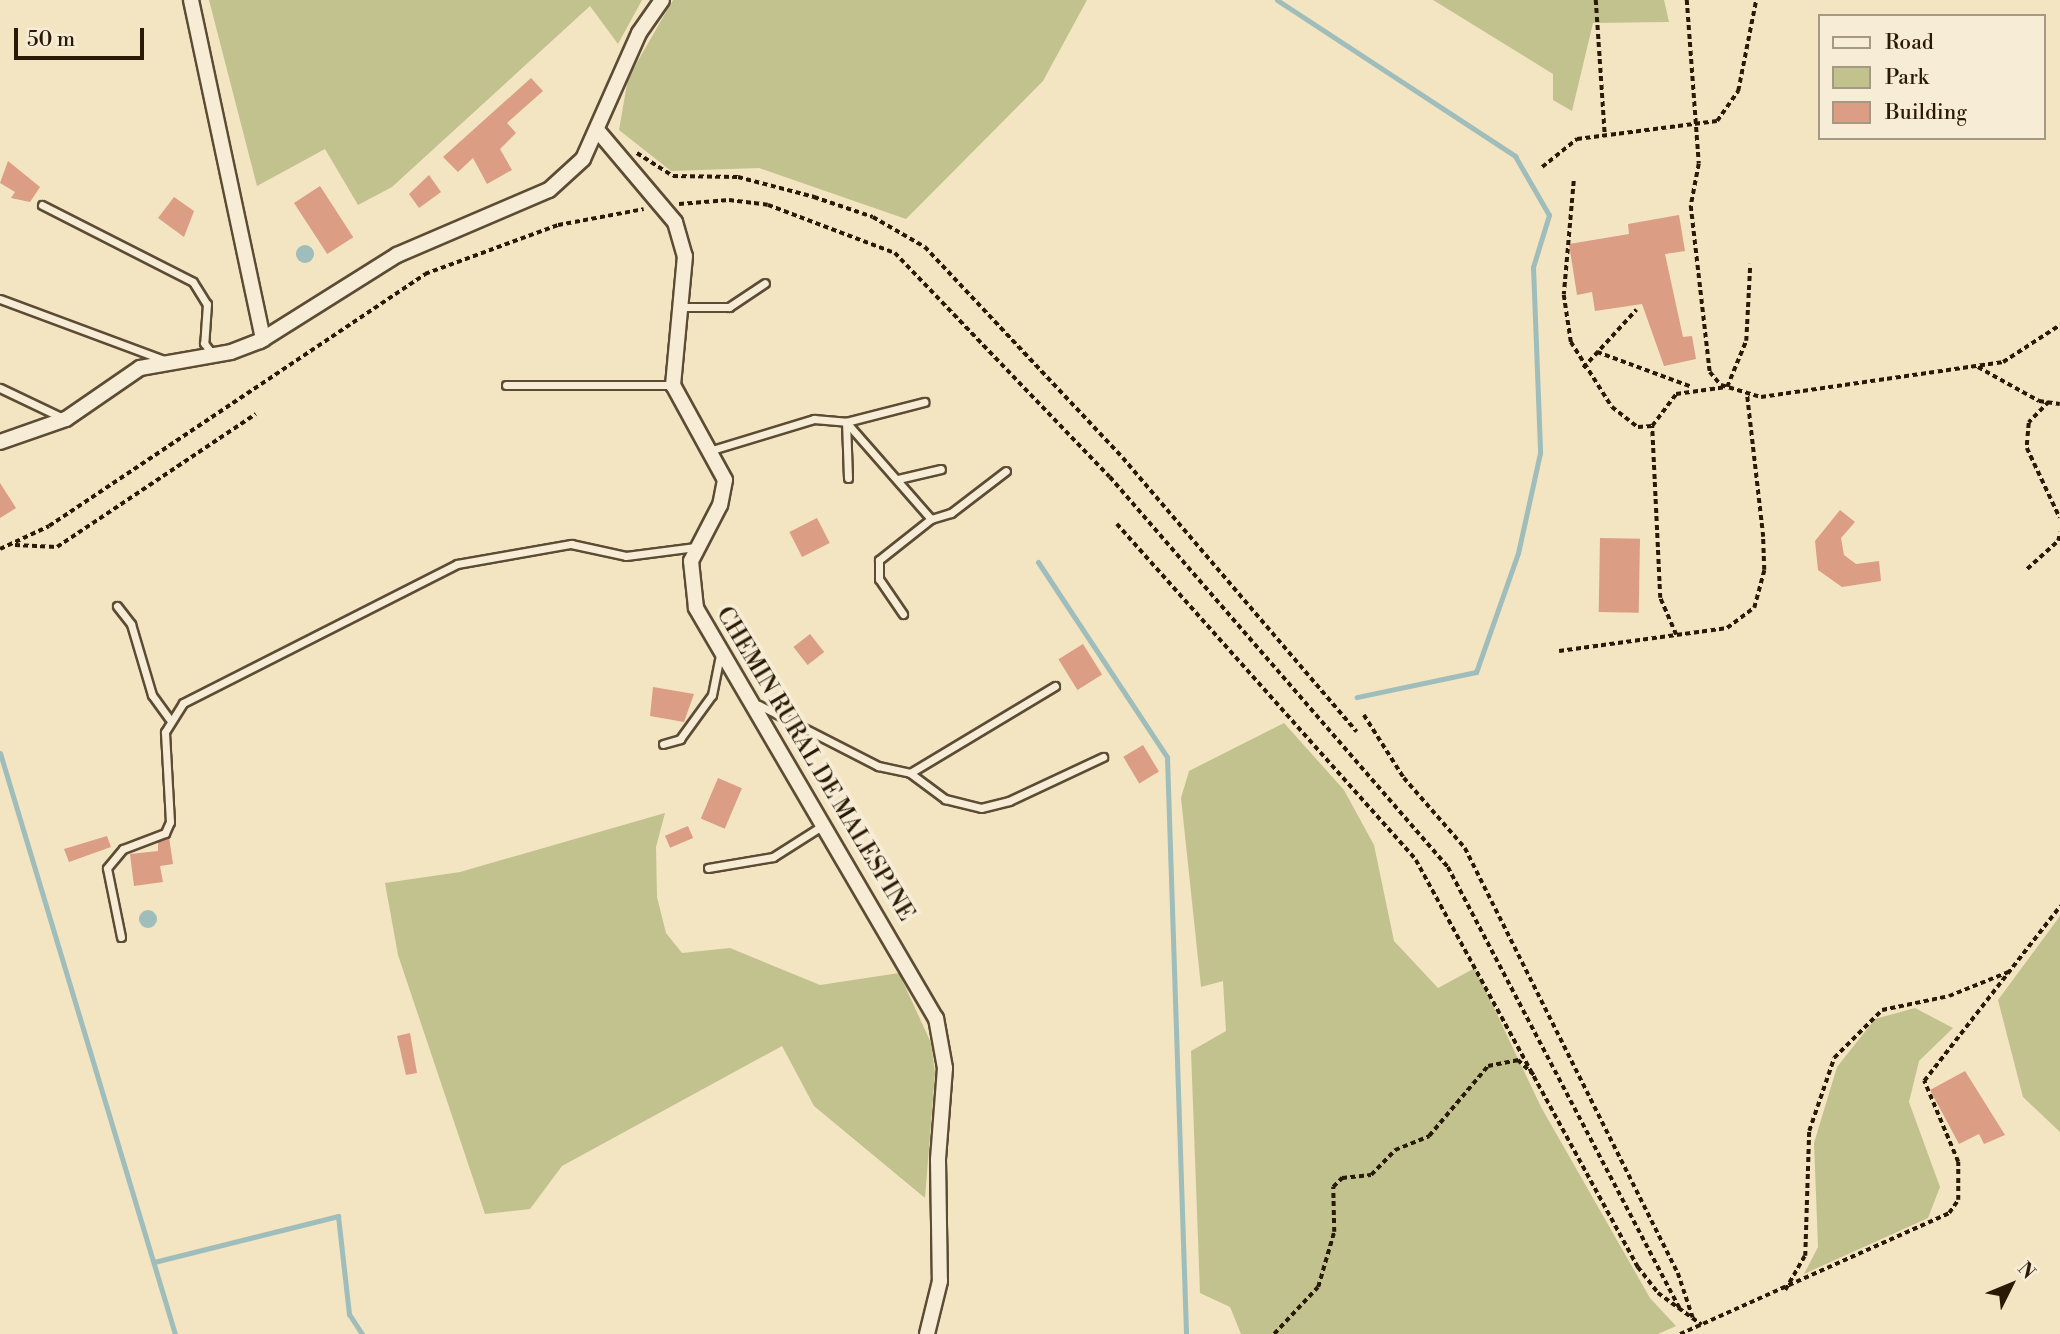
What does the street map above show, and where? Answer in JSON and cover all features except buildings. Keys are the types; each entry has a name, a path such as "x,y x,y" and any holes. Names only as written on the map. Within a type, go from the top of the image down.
{"street":[{"path":"191,0 263,339"},
{"path":"0,442 66,419 129,372 164,360 214,355 263,339 397,255 530,202 568,176 598,131 621,71 662,0"},
{"path":"598,131 661,207 680,235 684,307 673,385"},
{"name":"CHEMIN RURAL DE MALESPINE","path":"673,385 680,407 712,450 725,480 723,497 695,547 691,591 720,647 759,705 924,994 943,1046 940,1281 927,1334"}],"lane":[{"path":"42,205 192,282 207,304 204,343 214,355"},
{"path":"684,307 729,307 765,283"},
{"path":"0,299 164,360"},
{"path":"506,385 673,385"},
{"path":"0,388 66,419"},
{"path":"712,450 814,419 846,422 923,402"},
{"path":"846,422 848,478"},
{"path":"846,422 931,519"},
{"path":"898,479 941,469"},
{"path":"903,614 880,579 879,561 931,519 951,513 1006,471"},
{"path":"169,718 271,654 457,564 571,544 626,556 695,547"},
{"path":"117,606 131,624 152,695 169,718 170,822 165,833 123,849 107,869 121,937"},
{"path":"663,744 680,739 712,695 720,647"},
{"path":"910,774 1055,687"},
{"path":"759,705 878,766 910,774 944,799 981,808 1009,802 1103,757"},
{"path":"708,868 773,856 826,824"}],"path":[{"path":"1596,0 1605,136"},
{"path":"1687,0 1700,181 1691,206 1710,372 1727,387 1747,397 2003,362 2060,325"},
{"path":"1542,167 1567,143 1605,136 1697,127 1731,108 1756,0"},
{"path":"608,145 632,150 673,176 750,179 814,197 873,217 925,247 1123,458 1357,733"},
{"path":"1574,181 1565,315 1583,368 1612,407 1638,427 1652,426"},
{"path":"0,549 13,545 425,274 558,225 661,207 729,200 768,205 895,253 1110,477 1448,867 1680,1309"},
{"path":"1727,387 1746,341 1750,264"},
{"path":"1583,368 1636,310"},
{"path":"1597,352 1692,387 1727,387"},
{"path":"1976,366 2049,402 2060,404"},
{"path":"1676,635 1660,598 1652,426 1670,400 1692,387"},
{"path":"1559,651 1727,628 1754,608 1763,559 1747,397"},
{"path":"2049,402 2029,423 2027,449 2060,518"},
{"path":"13,545 57,547 256,414"},
{"path":"1117,524 1416,859 1638,1267 1680,1309 1702,1325"},
{"path":"2027,569 2058,541 2060,532"},
{"path":"1364,715 1404,778 1465,848 1678,1273 1693,1318"},
{"path":"1680,1334 1785,1290 1949,1213 1958,1200 1958,1162 1924,1081 2013,970 2060,906"},
{"path":"1785,1290 1805,1256 1809,1131 1834,1058 1882,1010 1949,996 2013,970"},
{"path":"1274,1334 1318,1287 1334,1232 1333,1187 1342,1178 1371,1175 1395,1150 1429,1136 1488,1066 1518,1060 1538,1079"}],"green space":[{"path":"209,0 642,0 618,44 590,6 392,187 358,205 325,149 257,186"},
{"path":"673,0 1087,0 1043,81 906,219 759,168 671,171 619,130 628,78"},
{"path":"1433,0 1664,0 1669,22 1593,23 1572,111 1553,100 1553,74"},
{"path":"1284,723 1344,790 1374,845 1394,941 1438,988 1475,968 1541,1107 1650,1298 1676,1326 1658,1334 1241,1334 1230,1307 1200,1293 1191,1051 1226,1031 1223,981 1201,987 1181,798 1189,771"},
{"path":"665,813 656,847 657,897 666,933 682,953 730,948 820,985 899,973 931,1043 935,1073 925,1198 814,1106 782,1046 562,1166 530,1209 485,1214 398,955 385,883 460,872"},
{"path":"2060,916 2060,1132 2023,1097 1998,1000"},
{"path":"1915,1008 1953,1028 1919,1061 1909,1102 1940,1187 1928,1218 1804,1274 1818,1247 1814,1143 1837,1067 1875,1019"}],"water":[{"path":"301,245 309,245 314,254 312,261 301,263 296,258 296,250"},
{"path":"148,910 154,913 157,919 154,925 148,928 142,925 139,919 142,913"}],"waterway":[{"path":"1277,0 1515,156 1549,215 1533,267 1540,453 1518,553 1476,672 1357,697"},
{"path":"1038,562 1167,757 1186,1334"},
{"path":"0,753 175,1334"},
{"path":"154,1262 338,1216 349,1314 362,1334"}]}
